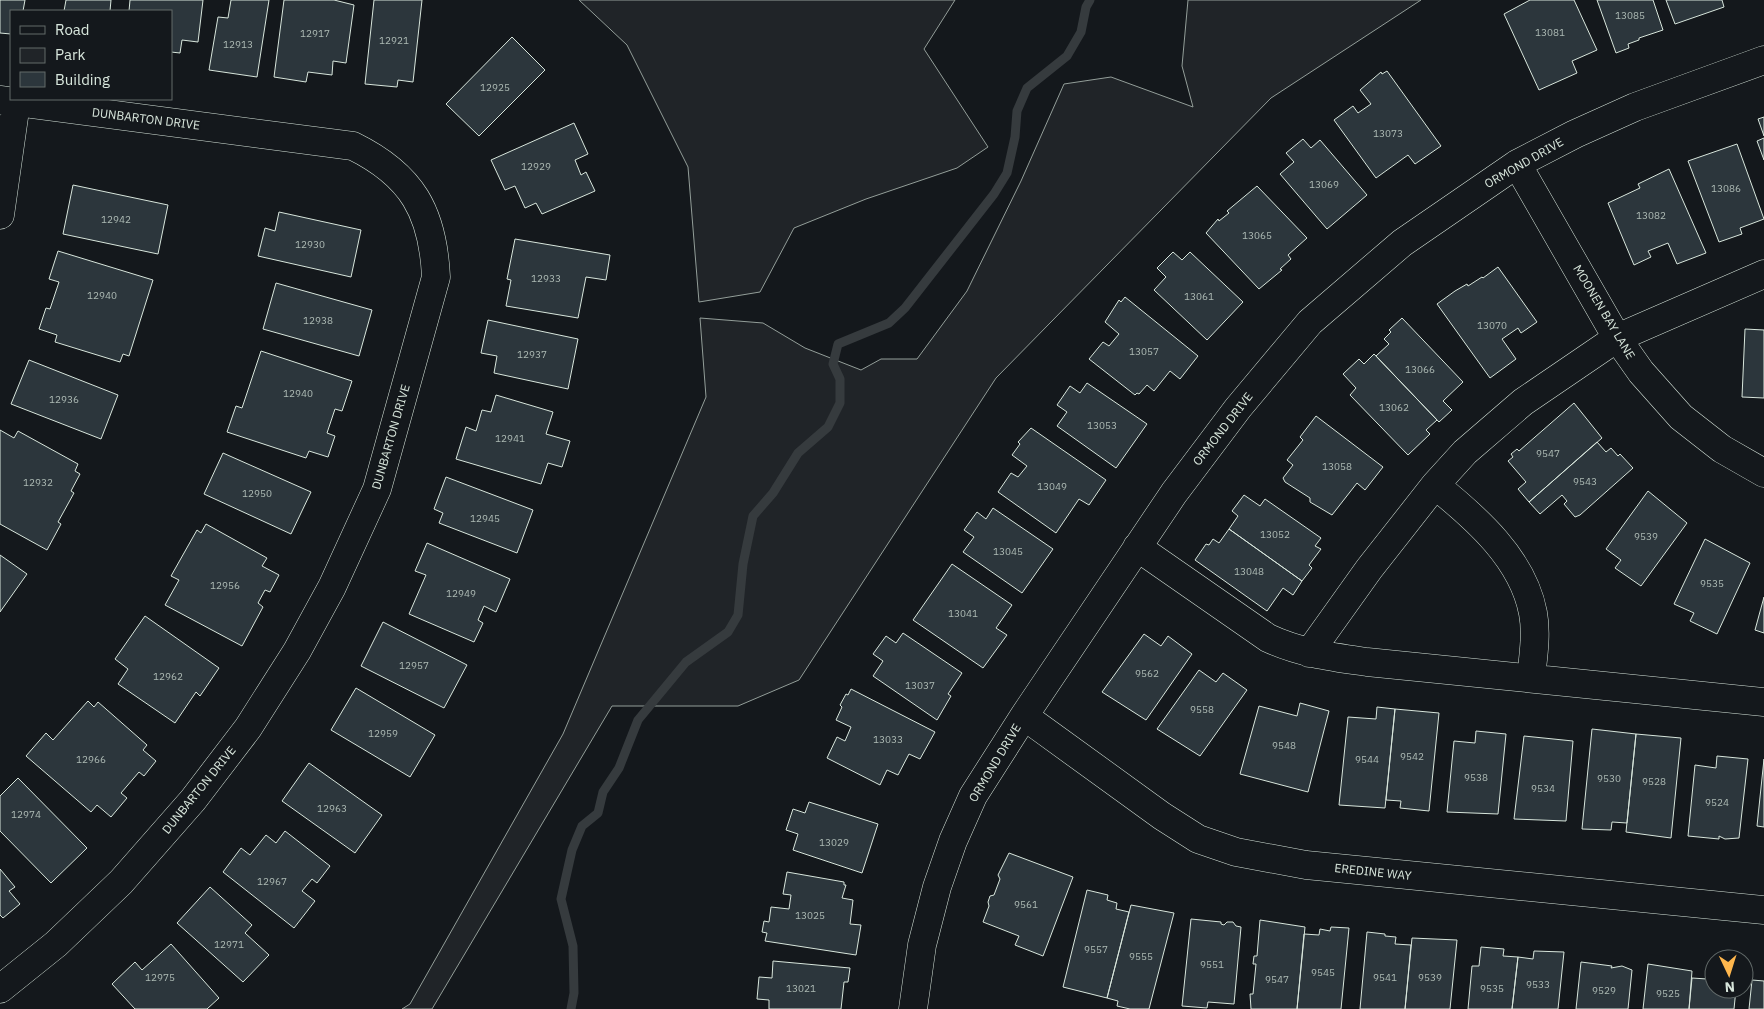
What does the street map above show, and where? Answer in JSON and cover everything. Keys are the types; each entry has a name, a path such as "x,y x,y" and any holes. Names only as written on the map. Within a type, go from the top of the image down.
{"street":[{"name":"ORMOND DRIVE","path":"913,1009 922,945 937,887 953,841 973,796 1024,716 1174,493 1232,416 1310,322 1402,243 1517,164 1575,134 1635,107 1764,60"},
{"path":"0,215 8,101"},
{"name":"DUNBARTON DRIVE","path":"0,989 56,944 121,882 194,800 248,728 297,651 332,587 377,489 436,277 434,248 426,219 416,198 401,180 374,157 353,146 8,101"},
{"name":"MOONEN BAY LANE","path":"1517,164 1616,338 1661,397 1681,417 1722,449 1764,473"},
{"path":"1310,654 1369,569 1435,485 1465,452 1523,402 1616,338 1764,274"},
{"path":"1435,485 1461,506 1496,542 1523,580 1534,614 1531,678"},
{"path":"1137,547 1268,638 1289,648 1310,654 1367,662 1764,702"},
{"name":"EREDINE WAY","path":"1024,716 1162,816 1198,839 1236,852 1306,865 1764,910"}],"green space":[{"path":"579,0 955,0 924,49 988,147 957,168 866,199 794,228 760,292 699,302 688,167 627,45"},
{"path":"1188,0 1421,0 1271,98 996,378 799,680 738,706 612,706 432,1009 402,1009 410,1004 563,734 706,397 700,318 763,323 805,348 861,370 881,359 917,359 967,291 1021,181 1064,84 1111,77 1193,107 1182,66"}],"building":[{"path":"0,0 25,0 23,10 10,10 10,34 0,33"},
{"path":"66,0 111,0 110,10 64,10"},
{"path":"130,0 203,0 198,42 182,40 180,53 172,52 172,10 129,10"},
{"path":"231,0 269,0 257,77 209,70 218,17 228,18"},
{"path":"284,0 334,0 354,5 346,63 333,61 332,75 308,72 306,82 274,77"},
{"path":"374,0 422,0 413,82 398,80 397,87 365,84"},
{"path":"1530,0 1574,0 1597,50 1572,61 1577,73 1539,90 1504,14"},
{"path":"1597,0 1653,0 1663,30 1639,38 1639,40 1628,44 1629,48 1616,53"},
{"path":"1666,0 1722,0 1724,7 1675,24"},
{"path":"512,37 545,70 479,136 446,104"},
{"path":"1387,71 1441,146 1415,164 1408,155 1376,178 1334,120 1353,106 1358,113 1371,104 1360,90 1381,72 1382,74"},
{"path":"1764,117 1764,136 1758,119"},
{"path":"574,123 588,154 575,160 581,175 586,172 595,191 542,214 536,203 525,208 515,186 505,190 491,160"},
{"path":"1764,138 1764,160 1757,141"},
{"path":"1303,139 1311,148 1320,140 1367,195 1327,229 1280,174 1294,162 1286,153"},
{"path":"1737,144 1764,219 1740,228 1742,234 1719,242 1688,161"},
{"path":"1669,169 1706,253 1677,264 1668,243 1648,251 1651,257 1634,265 1608,203 1640,188 1638,184"},
{"path":"73,185 168,205 158,254 63,234"},
{"path":"1257,186 1307,238 1288,255 1291,259 1280,269 1282,270 1259,289 1206,233 1218,219 1219,221 1229,213 1227,211"},
{"path":"279,212 361,230 351,277 258,256 265,228 275,231"},
{"path":"515,239 610,255 606,280 586,277 578,318 506,306 511,280 507,279"},
{"path":"58,251 153,280 129,356 123,354 120,362 55,342 57,335 39,329 46,308 50,309 59,282 49,279"},
{"path":"1173,252 1182,260 1190,252 1243,302 1207,340 1154,290 1166,277 1157,268"},
{"path":"1498,267 1537,322 1521,333 1518,328 1502,339 1516,359 1490,378 1437,304 1455,291 1483,278"},
{"path":"276,283 372,310 359,356 263,329"},
{"path":"1125,297 1198,356 1180,379 1170,371 1154,391 1147,385 1139,394 1135,395 1089,359 1103,342 1109,346 1119,334 1105,322 1119,300 1121,302"},
{"path":"1402,318 1463,382 1443,401 1452,410 1439,422 1376,356 1389,344 1384,339 1391,332 1389,330"},
{"path":"488,320 578,339 568,389 494,373 497,356 481,353"},
{"path":"1745,329 1764,330 1764,398 1742,397"},
{"path":"261,351 352,381 342,411 335,409 327,433 335,436 328,457 309,451 306,458 227,432 236,406 242,408"},
{"path":"1374,354 1437,420 1426,430 1430,434 1408,455 1350,395 1356,388 1343,374 1359,359 1364,364"},
{"path":"29,360 118,395 101,439 11,404"},
{"path":"1087,383 1147,424 1116,468 1057,426 1067,412 1057,405 1070,386 1080,393"},
{"path":"496,395 553,412 546,434 570,441 562,467 548,463 541,484 456,459 466,427 476,431 482,410 491,412"},
{"path":"1574,403 1602,438 1529,502 1518,489 1526,482 1508,461 1513,457 1511,454 1517,449 1519,451"},
{"path":"1316,416 1383,467 1365,490 1357,483 1332,515 1310,502 1310,498 1285,482 1283,478 1293,465 1287,460 1303,440 1300,437"},
{"path":"1031,428 1106,480 1089,505 1079,499 1056,533 998,492 1011,473 1018,477 1027,466 1012,455 1020,444 1018,442"},
{"path":"0,430 14,438 18,431 78,464 75,471 80,474 71,491 74,493 58,522 61,524 47,550 0,524"},
{"path":"1597,442 1606,452 1611,448 1618,456 1620,454 1633,468 1580,515 1575,517 1564,504 1567,501 1562,495 1540,514 1529,502"},
{"path":"223,453 311,492 291,534 204,494"},
{"path":"446,477 533,510 517,553 439,523 443,513 434,509"},
{"path":"1648,491 1687,523 1641,586 1615,568 1621,560 1606,549"},
{"path":"1244,495 1260,506 1265,499 1321,538 1315,546 1321,549 1309,565 1312,568 1302,581 1229,529 1238,516 1232,511"},
{"path":"993,508 1053,549 1022,593 963,552 974,537 964,530 977,512 986,519"},
{"path":"206,524 267,558 262,566 279,575 270,592 265,590 258,603 263,607 242,646 165,605 179,580 171,576 197,530 201,533"},
{"path":"1229,529 1302,581 1293,595 1283,588 1267,611 1195,560 1206,544 1209,545 1213,539 1219,543"},
{"path":"1705,539 1750,563 1717,634 1690,621 1694,613 1674,604"},
{"path":"427,543 510,579 496,612 484,606 478,620 483,623 474,642 409,614 426,575 415,571"},
{"path":"0,555 27,574 0,612"},
{"path":"952,564 1012,605 996,628 1007,635 983,668 913,620"},
{"path":"1764,597 1764,633 1755,630"},
{"path":"145,616 219,668 200,696 196,692 175,723 118,684 128,669 115,659"},
{"path":"383,622 467,665 444,708 361,666"},
{"path":"903,633 962,673 948,694 951,696 937,720 873,676 883,661 873,654 886,636 896,643"},
{"path":"1144,634 1161,646 1168,636 1192,654 1146,720 1102,692"},
{"path":"1199,670 1216,682 1223,673 1247,690 1200,756 1157,729"},
{"path":"356,688 435,735 410,777 331,730"},
{"path":"851,689 935,732 920,759 909,754 898,775 887,770 880,785 827,758 837,737 845,741 851,727 836,720 842,707 840,705"},
{"path":"88,701 94,707 98,702 147,745 143,750 156,761 144,776 139,772 121,793 127,798 111,817 97,805 91,812 26,756 46,733 53,740"},
{"path":"1300,703 1329,711 1308,792 1240,774 1259,706 1297,716"},
{"path":"1377,707 1395,709 1385,808 1339,805 1348,717 1376,719"},
{"path":"1395,709 1439,713 1429,811 1400,808 1401,801 1386,800"},
{"path":"1592,729 1636,734 1627,823 1612,822 1611,830 1582,829"},
{"path":"1476,731 1506,734 1498,814 1447,812 1454,741 1475,743"},
{"path":"1636,734 1681,738 1671,838 1626,832"},
{"path":"1524,736 1573,741 1566,821 1514,819"},
{"path":"1717,756 1748,759 1739,838 1725,839 1719,836 1719,839 1688,836 1695,765 1716,768"},
{"path":"1764,759 1764,827 1757,826"},
{"path":"309,763 382,815 355,853 282,801"},
{"path":"18,778 87,848 51,883 0,831 0,796"},
{"path":"809,802 878,824 862,873 793,850 798,834 786,830 793,809 805,813"},
{"path":"285,831 330,866 317,883 312,879 302,891 315,901 294,928 223,872 241,848 250,855 266,835 276,843"},
{"path":"1009,853 1073,877 1043,956 1015,945 1019,936 983,922 989,906 990,896 994,895 1000,879 998,875"},
{"path":"0,869 15,887 9,891 20,904 3,918 0,915"},
{"path":"787,872 844,882 844,885 846,885 842,898 853,900 850,924 861,925 856,955 765,941 767,933 762,932 764,921 769,922 771,907 789,909 791,895 783,894"},
{"path":"210,887 252,925 245,933 269,955 243,982 177,923"},
{"path":"1087,890 1108,895 1107,900 1117,903 1116,909 1129,912 1107,998 1063,987"},
{"path":"1131,905 1174,913 1149,1009 1130,1009 1117,1006 1118,1001 1107,998"},
{"path":"1191,919 1221,922 1224,925 1227,922 1233,922 1236,926 1241,927 1234,1004 1208,1002 1207,1008 1182,1006"},
{"path":"1260,920 1305,927 1297,1009 1251,1009 1250,994 1253,994 1256,964 1253,964 1254,956 1257,956"},
{"path":"1331,927 1349,928 1341,1009 1297,1009 1304,934 1319,935 1320,929 1330,931"},
{"path":"1367,932 1396,937 1395,944 1411,945 1405,1009 1360,1009"},
{"path":"1412,938 1457,940 1450,1009 1405,1009"},
{"path":"171,944 219,998 207,1009 135,1009 112,984 135,962 142,970"},
{"path":"1481,947 1504,949 1503,956 1518,957 1512,1009 1468,1009 1472,966 1479,966"},
{"path":"1534,951 1564,952 1558,1009 1512,1009 1518,957 1533,959"},
{"path":"773,961 850,968 848,982 844,982 841,1009 769,1009 769,1000 757,999 759,977 772,978"},
{"path":"1581,962 1612,966 1611,968 1622,966 1632,970 1628,1009 1576,1009"},
{"path":"1648,964 1692,971 1689,1009 1643,1009"},
{"path":"1692,978 1704,979 1704,999 1735,999 1734,1009 1689,1009"},
{"path":"1754,980 1764,981 1764,1009 1749,1009 1750,999 1754,999"}],"waterway":[{"path":"571,1009 574,993 573,946 561,899 572,850 582,826 598,813 603,792 619,768 638,720 686,662 728,632 738,615 743,564 753,516 773,493 798,453 828,427 840,403 840,379 833,364 838,344 889,323 905,308 994,194 1007,173 1015,137 1017,111 1027,88 1067,56 1081,32 1086,7 1090,0"}]}
